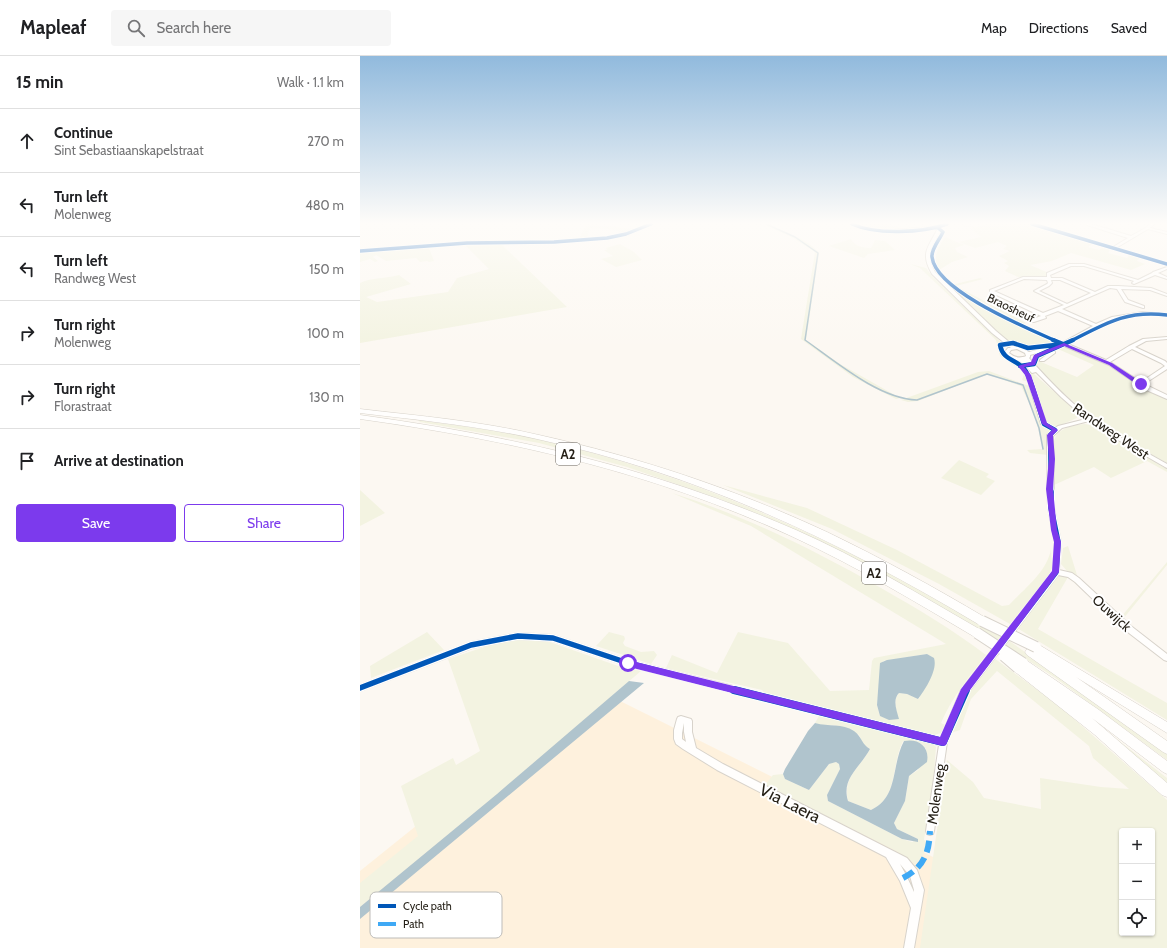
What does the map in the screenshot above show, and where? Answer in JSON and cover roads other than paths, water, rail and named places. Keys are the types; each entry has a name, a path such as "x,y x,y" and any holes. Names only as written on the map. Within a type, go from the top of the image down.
{"highway":[{"name":"A2","path":"360,411 457,422 513,432 596,451 671,474 747,501 828,537 899,573 1033,649 1167,728"},
{"name":"A2","path":"360,417 450,429 557,451 618,467 694,492 774,524 822,547 898,587 976,632 1021,666 1099,731 1167,791"},
{"name":"A2","path":"1033,649 1167,748"},
{"name":"A2","path":"1021,666 1095,714 1167,768"}],"street":[{"path":"929,266 939,280 994,332 1012,348 1025,356 1064,344 1096,326 1125,316 1152,313 1167,315"},
{"path":"1047,278 1048,274 1068,266"},
{"path":"1086,266 1137,282"},
{"path":"1136,288 1134,283 1167,268"},
{"path":"1154,273 1167,278"},
{"path":"1043,315 991,291 1020,278 1047,278 1061,279 1094,293"},
{"path":"1047,278 1050,283 1036,291 1067,305"},
{"path":"1032,322 1044,317 1043,315 1109,287 1150,290 1167,296"},
{"path":"1118,287 1126,301 1143,307"},
{"path":"1058,309 1096,326"},
{"path":"1106,362 1145,340 1167,338"},
{"path":"1064,344 1106,362 1125,372 1141,384 1167,397"},
{"path":"1131,347 1166,364 1141,384"},
{"name":"Randweg West","path":"1012,348 1006,351 1007,355 1025,356 1040,376 1088,418 1119,439 1167,466"},
{"path":"1042,360 1053,352 1051,348"},
{"path":"1030,384 1044,424 1055,430"},
{"path":"1056,572 1058,542 1053,523 1050,489 1052,459 1050,435 1055,430 1073,422 1088,418"},
{"name":"Ouwijck","path":"1056,572 1070,575 1077,580 1117,619 1167,658"},
{"name":"Molenweg","path":"930,831 943,742 964,692 1056,572"},
{"path":"360,688 471,645 518,636 553,638 628,663 943,742"},
{"name":"Via Laera","path":"692,749 720,767 890,855 908,887 915,907 909,948"}],"water":[{"path":"927,654 934,658 935,663 933,674 918,699 907,694 899,693 895,702 899,719 889,720 880,716 877,705 880,663 887,660"},
{"path":"629,681 644,683 392,892 378,892 497,794"},
{"path":"815,723 845,727 854,731 870,749 849,779 847,793 848,801 871,810 880,804 890,789 897,760 904,741 909,740 922,744 927,752 927,762 909,776 905,801 894,823 897,829 918,839 918,842 902,839 828,801 827,795 840,769 839,764 836,762 829,764 809,790 785,779 783,774 785,769 808,731"},
{"path":"370,899 370,911 360,919 360,907"}],"waterway":[{"path":"816,266 805,340 858,378 888,393 903,398 917,400 987,374 1023,385 1039,428 1043,449"}]}
